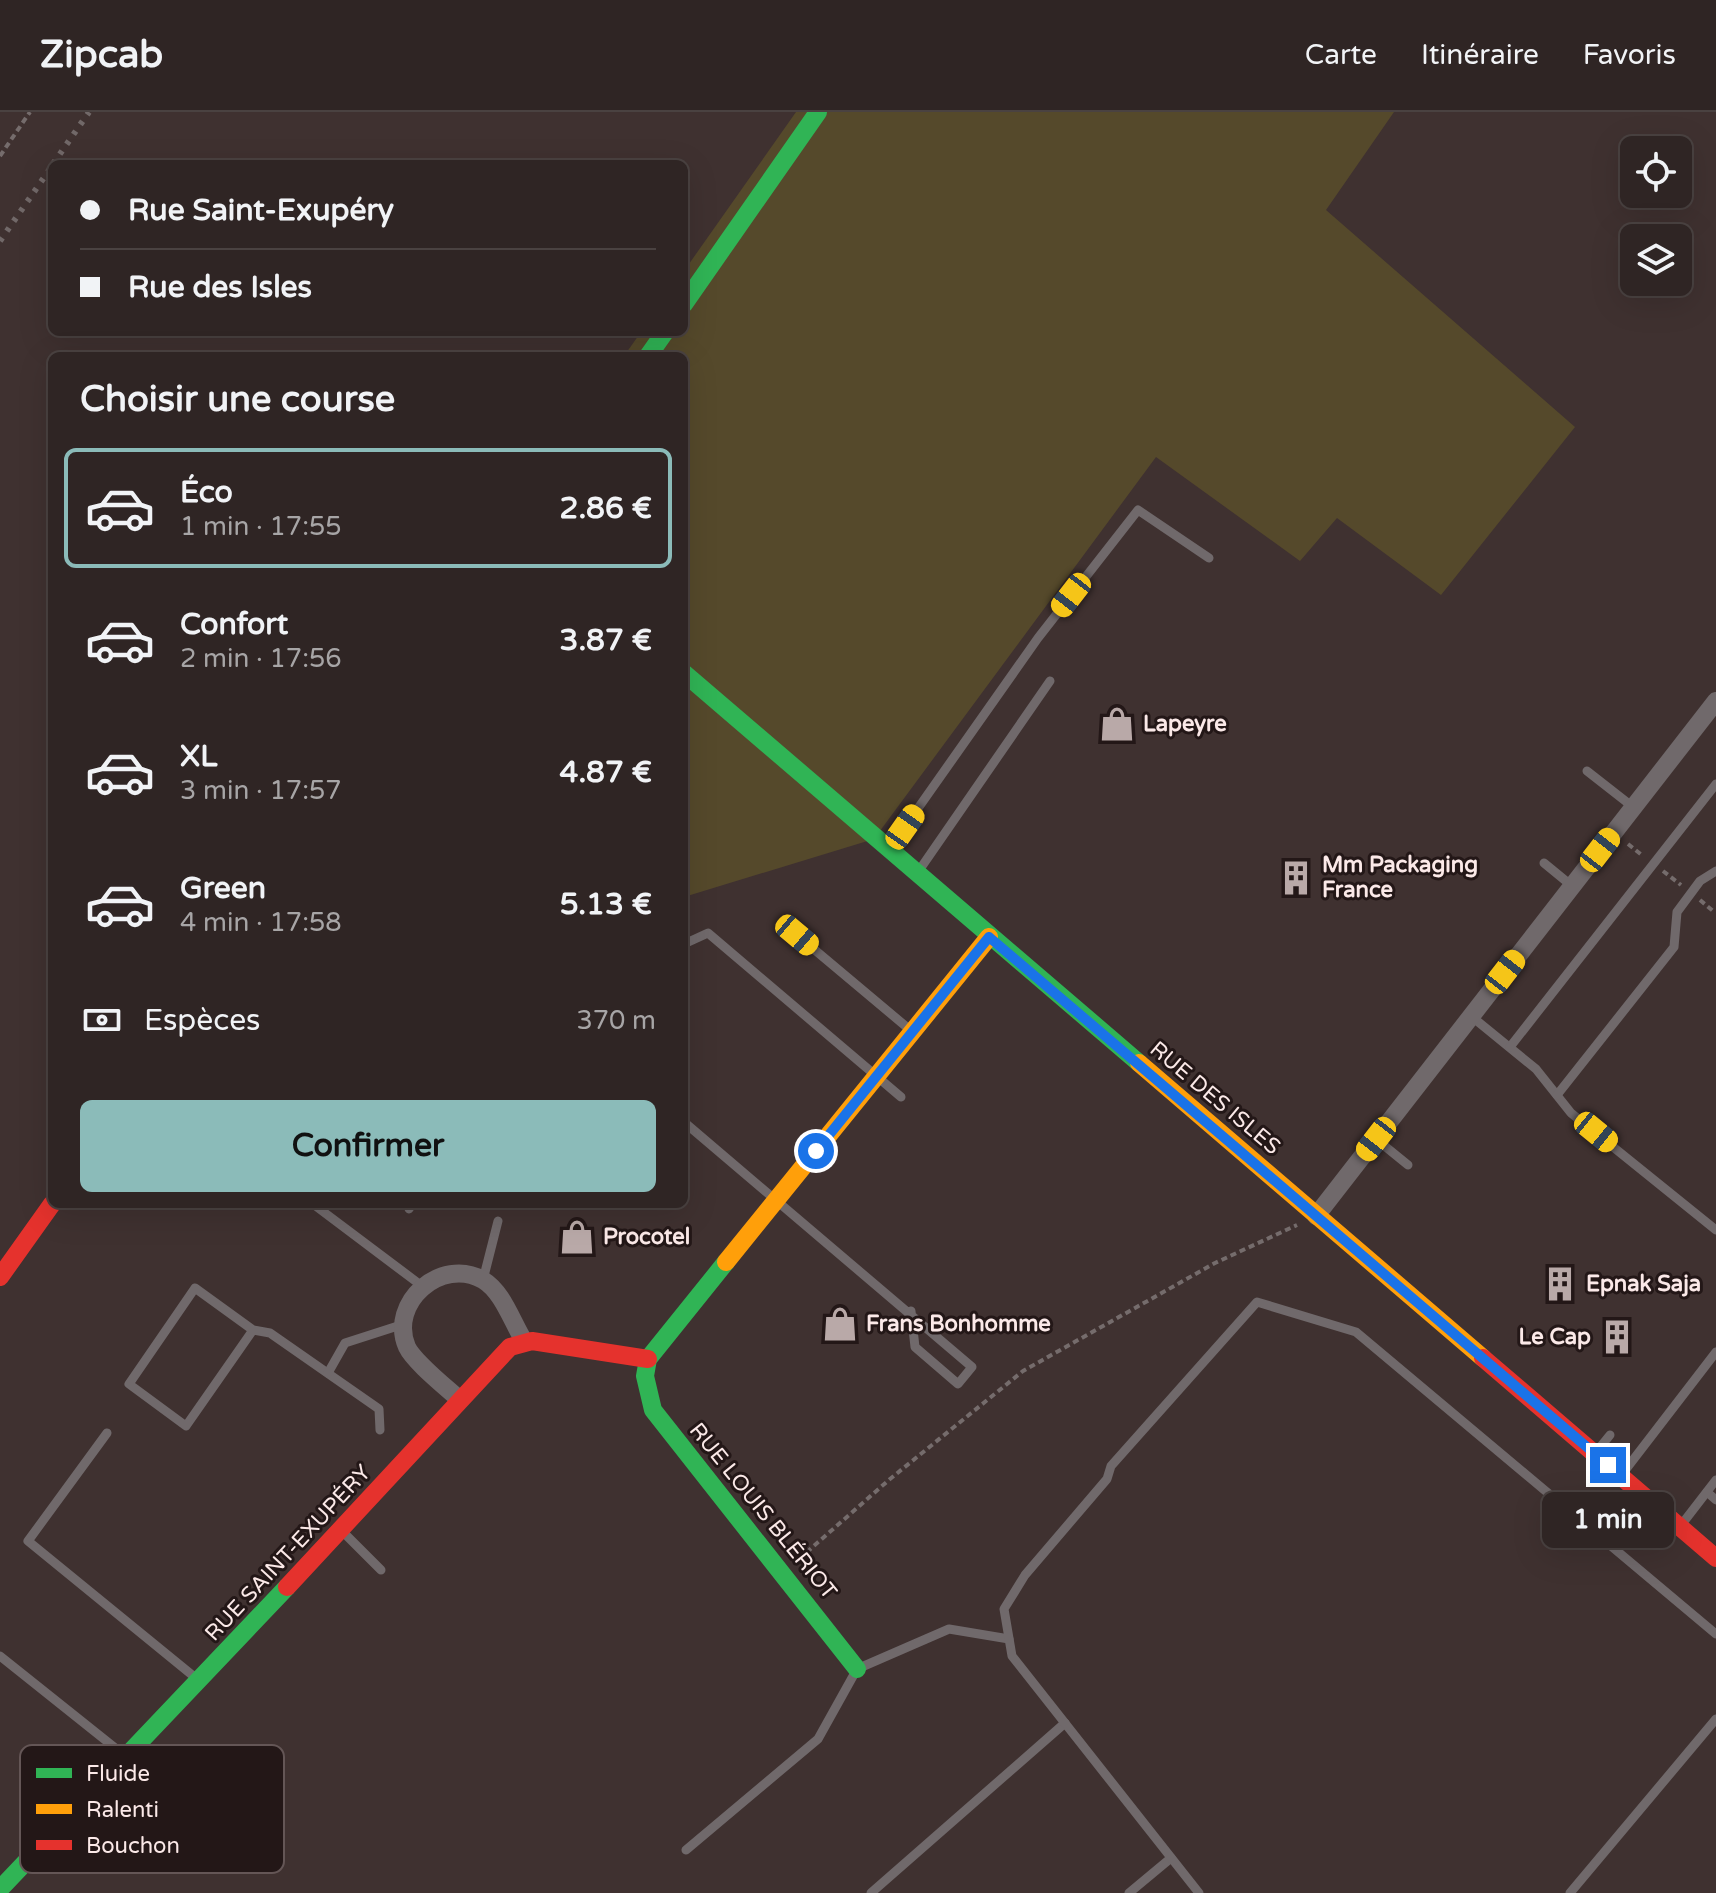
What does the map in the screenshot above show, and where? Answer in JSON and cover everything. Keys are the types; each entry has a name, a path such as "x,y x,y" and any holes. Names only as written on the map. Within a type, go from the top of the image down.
{"street":[{"path":"688,298 818,112"},
{"name":"RUE DES ISLES","path":"688,676 1716,1558"},
{"path":"1316,1216 1716,701"},
{"path":"460,1400 407,1348 404,1324 409,1304 422,1286 452,1273 483,1280 497,1293 519,1333 646,1367 776,1200 989,937"},
{"path":"0,1277 49,1208"},
{"name":"RUE SAINT-EXUPÉRY","path":"138,1745 341,1531 519,1333"},
{"name":"RUE LOUIS BLÉRIOT","path":"646,1367 653,1410 857,1669"},
{"name":"RUE SAINT-EXUPÉRY","path":"0,1889 20,1868"}],"lane":[{"path":"888,851 1038,638 1138,510 1209,558"},
{"path":"916,875 1050,681"},
{"path":"1587,771 1633,807"},
{"path":"1510,1047 1716,784"},
{"path":"1544,863 1572,886"},
{"path":"1557,1095 1674,947 1677,912 1700,881 1716,871"},
{"path":"688,942 708,933 901,1097"},
{"path":"797,935 912,1032"},
{"path":"1471,1016 1536,1069 1571,1113 1716,1230"},
{"path":"688,1125 911,1311 972,1367 958,1384 915,1347 911,1311"},
{"path":"1376,1139 1408,1165"},
{"path":"318,1208 422,1286"},
{"path":"483,1280 498,1221"},
{"path":"253,1330 186,1426 129,1384 195,1288 253,1330 270,1333 379,1409 380,1430"},
{"path":"1199,1893 1012,1656 1004,1609 1025,1575 1107,1479 1111,1466 1257,1302 1356,1332 1716,1634"},
{"path":"328,1373 345,1343 404,1324"},
{"path":"1621,1476 1716,1352"},
{"path":"107,1433 28,1541 199,1681"},
{"path":"1595,1454 1610,1435"},
{"path":"1680,1527 1716,1480"},
{"path":"1707,1492 1716,1500"},
{"path":"341,1531 381,1570"},
{"path":"686,1850 818,1739 857,1669 949,1629 1009,1639"},
{"path":"0,1656 112,1745"},
{"path":"1570,1893 1716,1719"},
{"path":"871,1893 1065,1723"},
{"path":"1129,1893 1171,1858"}],"path":[{"path":"0,156 30,112"},
{"path":"782,1574 890,1479 1023,1371 1215,1263 1316,1216"}],"shaded area":[{"path":"796,112 1394,112 1326,210 1575,427 1441,595 1337,518 1300,561 1156,457 874,839 688,896 688,352 627,352 638,336 688,336 688,265"}],"railway":[{"path":"56,160 89,112"},
{"path":"0,241 48,172"}],"traffic: fast":[{"path":"688,298 818,112"},
{"path":"651,352 662,336"},
{"path":"688,676 1139,1063"},
{"path":"726,1262 648,1359 645,1376 653,1410 857,1669"},
{"path":"137,1745 287,1587"},
{"path":"0,1889 20,1868"}],"traffic: slow":[{"path":"726,1262 989,937"},
{"path":"1139,1063 1483,1358"}],"traffic: jam":[{"path":"0,1277 49,1208"},
{"path":"287,1587 510,1347 532,1341 648,1359"},
{"path":"1483,1358 1716,1558"}],"place":[{"name":"Lapeyre","path":"1117,724"},
{"name":"Mm Packaging France","path":"1296,878"},
{"name":"Procotel","path":"577,1237"},
{"name":"Epnak Saja","path":"1560,1284"},
{"name":"Frans Bonhomme","path":"840,1324"},
{"name":"Le Cap","path":"1617,1337"}],"route":[{"path":"816,1151 989,937 1608,1465"}]}
